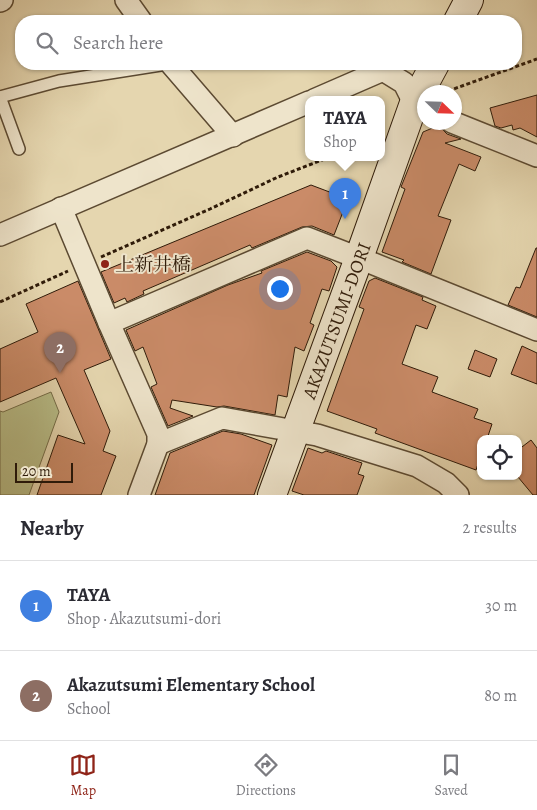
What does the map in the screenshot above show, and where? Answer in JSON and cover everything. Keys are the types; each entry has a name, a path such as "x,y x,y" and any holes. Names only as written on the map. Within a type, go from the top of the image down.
{"street":[{"path":"461,15 469,0"},
{"path":"176,70 233,136"},
{"path":"323,96 382,70 404,83 417,104"},
{"name":"AKAZUTSUMI-DORI","path":"427,85 433,70"},
{"path":"0,235 305,104"},
{"name":"AKAZUTSUMI-DORI","path":"272,495 359,258 417,112"},
{"path":"462,126 537,156"},
{"path":"60,208 158,434 158,444 139,495"},
{"path":"109,323 307,238 537,330"},
{"path":"158,444 222,418 295,430 417,466 446,483 458,495"}],"lane":[{"path":"19,149 0,97 59,81 129,70"}],"path":[{"path":"522,64 537,59"},
{"path":"462,85 505,70"},
{"path":"0,302 278,177 319,161"}],"green space":[{"path":"51,392 59,412 29,495 0,495 0,411 3,412"}],"building":[{"path":"537,95 537,137 520,128 513,130 512,125 501,128 495,126 490,108"},
{"path":"428,130 443,130 447,134 461,139 445,143 481,157 475,171 459,164 438,216 451,220 431,274 402,262 404,260 382,252 405,189 401,187 423,132"},
{"path":"311,185 348,199 334,235 312,226 302,227 252,248 250,245 143,291 144,294 127,302 125,298 114,303 101,272"},
{"path":"536,248 537,317 508,305 516,287 520,288"},
{"path":"307,252 331,261 337,267 329,291 322,289 310,323 314,325 304,351 295,347 287,397 278,395 275,415 224,406 217,407 172,400 170,408 193,416 168,426 151,387 157,384 143,347 135,351 126,330"},
{"path":"375,278 423,297 422,300 436,306 427,329 416,325 402,364 438,377 432,392 478,409 474,418 492,424 488,435 477,435 476,470 375,433 377,429 327,411 364,309 359,307 369,281"},
{"path":"78,281 111,359 84,370 110,431 103,451 116,456 101,495 37,495 58,435 85,444 56,378 0,402 0,349 38,332 26,304"},
{"path":"522,346 537,353 537,384 511,374"},
{"path":"475,350 497,359 490,377 468,369"},
{"path":"223,431 241,434 272,445 254,495 155,495 170,453"},
{"path":"531,440 537,448 537,495 533,495 520,480 522,447"},
{"path":"308,448 322,453 326,451 362,463 358,474 364,476 357,495 304,495 292,491"}],"place":[{"name":"TAYA","path":"345,219"},
{"name":"上新井橋","path":"105,264"},
{"name":"Akazutsumi Elementary School","path":"60,373"}]}
